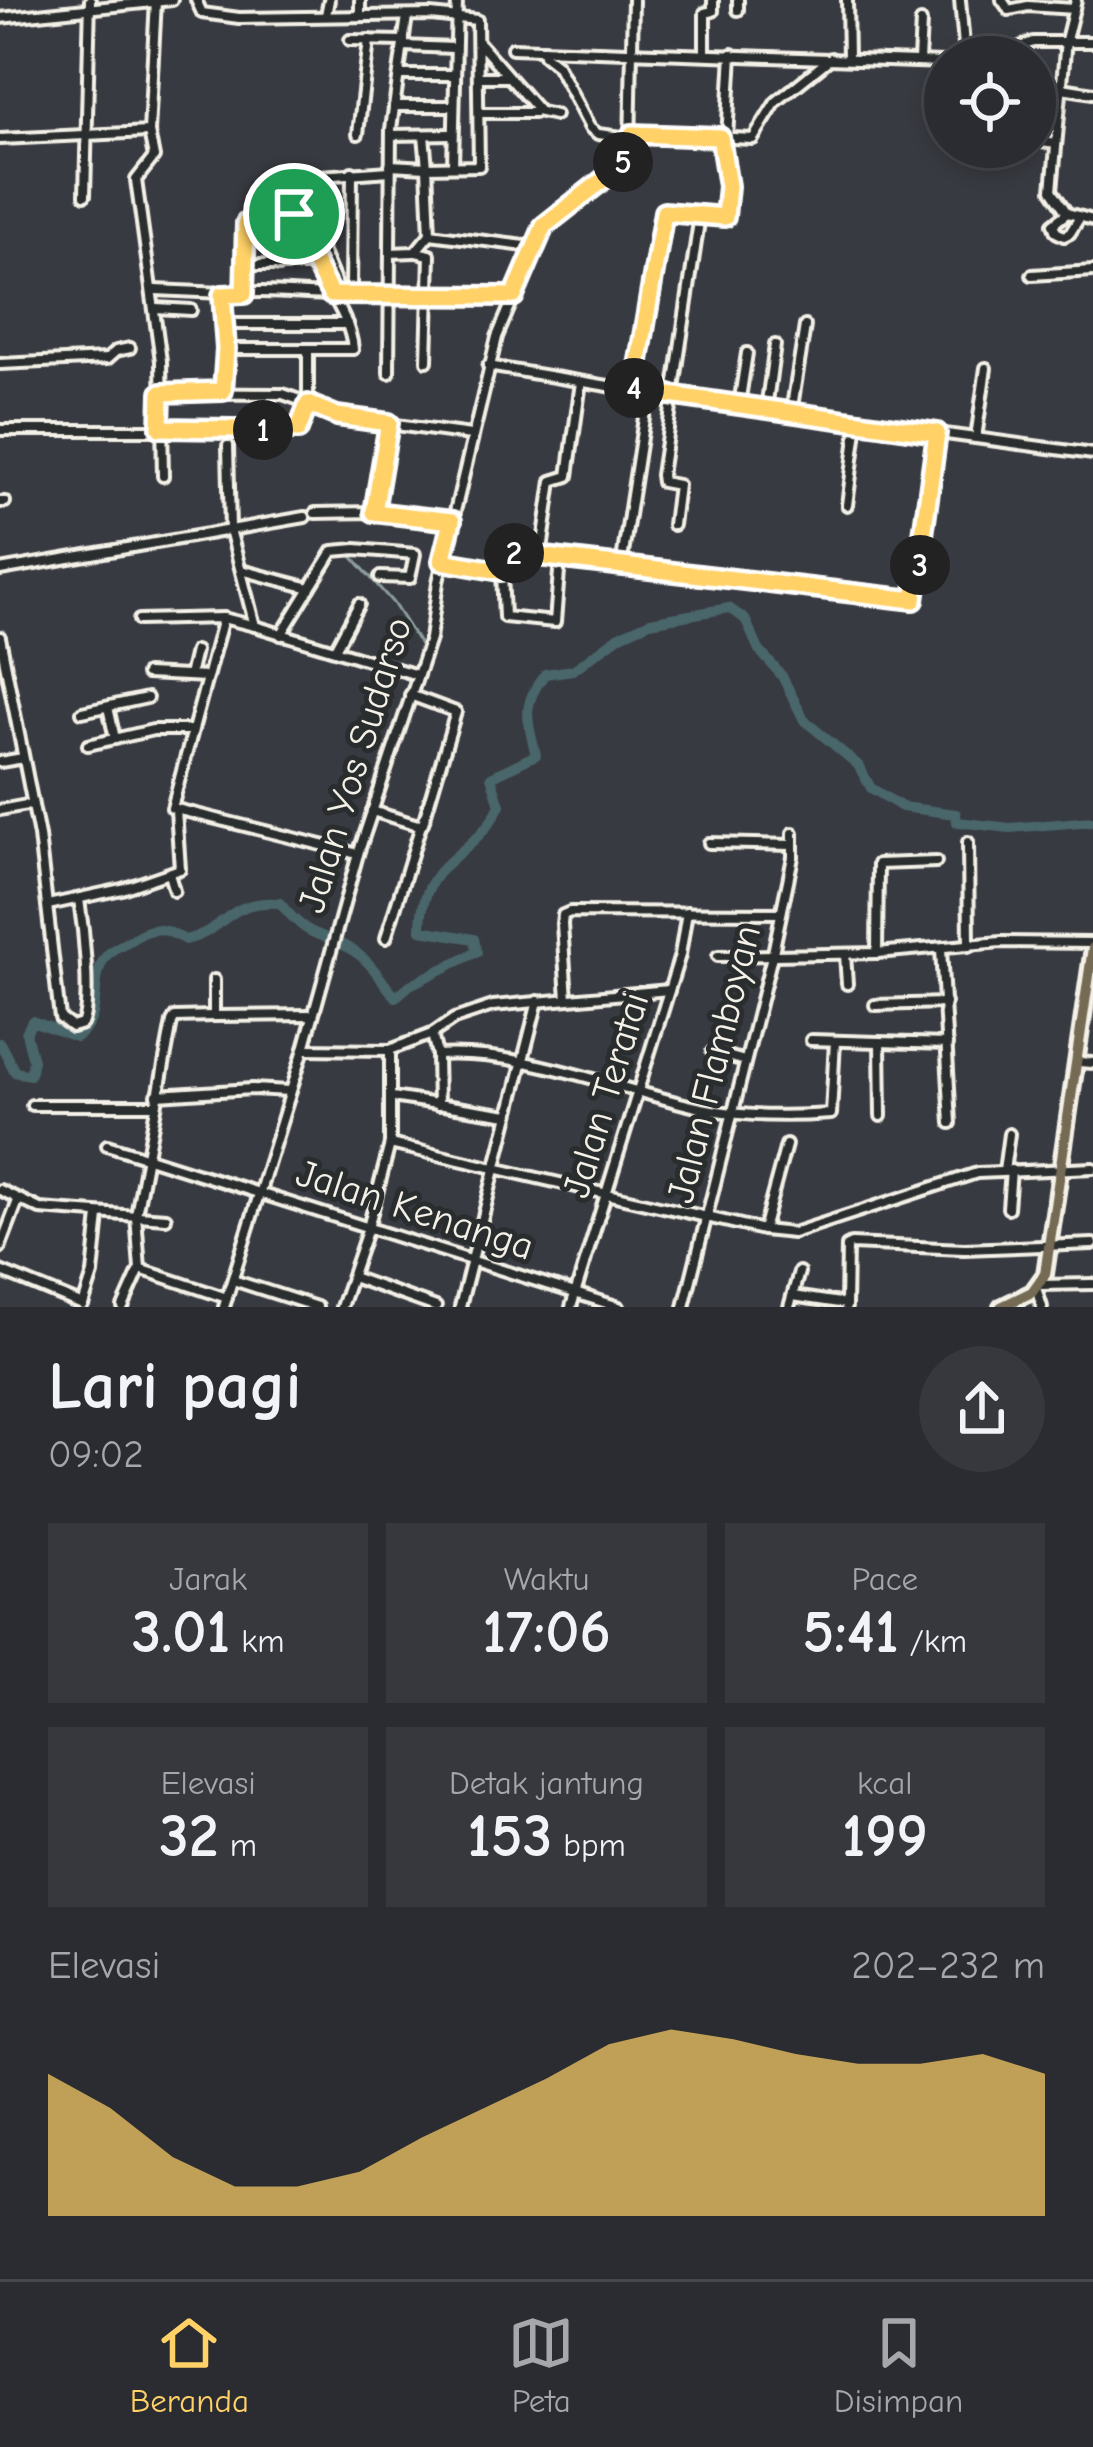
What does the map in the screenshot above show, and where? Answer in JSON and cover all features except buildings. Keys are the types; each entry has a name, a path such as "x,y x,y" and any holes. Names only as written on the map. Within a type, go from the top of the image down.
{"main road":[{"path":"1001,1307 1038,1286 1052,1245 1093,946"}],"street":[{"path":"29,15 30,0"},
{"path":"0,19 90,5 172,0"},
{"path":"196,0 202,13 239,18 455,16 477,20 480,44 479,166 320,176 320,246 341,294 353,349 226,349"},
{"path":"326,15 329,0"},
{"path":"360,0 360,15"},
{"path":"431,0 431,15"},
{"path":"453,165 457,0"},
{"path":"632,136 633,0"},
{"path":"705,53 705,13 713,10 713,0"},
{"path":"847,0 848,58"},
{"path":"960,0 963,36"},
{"path":"1002,0 1009,10 1075,4 1066,40 1052,190 1067,213 1093,220"},
{"path":"156,1 150,131 154,158 136,180 156,308 163,476"},
{"path":"86,195 90,5"},
{"path":"389,373 391,135 407,16"},
{"path":"919,61 921,22"},
{"path":"350,40 454,48"},
{"path":"358,134 369,40"},
{"path":"1056,41 1093,42"},
{"path":"480,44 536,111"},
{"path":"512,48 924,61"},
{"path":"544,52 557,65 590,128 598,134 753,139 776,102 832,57"},
{"path":"634,390 664,212 725,217 728,186 723,137 732,54"},
{"path":"399,75 455,75"},
{"path":"479,77 508,77"},
{"path":"1062,88 1093,93"},
{"path":"394,106 453,106"},
{"path":"480,113 555,115"},
{"path":"0,139 89,138 150,131"},
{"path":"391,135 453,134"},
{"path":"415,252 430,234 424,135"},
{"name":"Jalan Yos Sudarso","path":"225,1303 304,1049 358,854 430,639 442,561 488,366 544,226 623,164 632,136"},
{"path":"341,294 352,172"},
{"path":"1067,213 1053,224 1064,236 1080,218"},
{"path":"244,294 246,223 297,214 317,265 341,294"},
{"path":"673,525 678,485 661,480 700,214"},
{"path":"279,218 279,266"},
{"path":"430,234 533,248"},
{"path":"390,253 430,255 427,361"},
{"path":"245,266 317,265"},
{"path":"1032,275 1093,271"},
{"path":"154,290 514,296"},
{"path":"223,391 225,293"},
{"path":"156,308 191,310"},
{"path":"223,324 348,324"},
{"path":"791,412 805,326"},
{"path":"766,409 775,345"},
{"path":"0,364 107,359 130,348"},
{"path":"0,430 298,430 308,404 308,350"},
{"path":"739,405 747,353"},
{"path":"488,366 674,397 1093,454"},
{"path":"976,438 986,368"},
{"path":"541,557 552,481 568,476 581,382"},
{"path":"622,565 648,392"},
{"path":"161,393 284,394 337,416 472,435"},
{"path":"847,505 858,422"},
{"path":"374,512 389,423"},
{"path":"500,571 512,553 912,601 937,433"},
{"path":"228,446 230,529 255,626"},
{"path":"0,570 310,515 374,512 452,521"},
{"path":"281,635 333,551 415,554 409,578 380,577"},
{"path":"442,561 500,571 504,617 555,622 560,559"},
{"path":"240,570 310,588"},
{"path":"335,649 359,604"},
{"path":"140,620 223,618 417,675"},
{"path":"223,618 172,807 358,854"},
{"path":"0,637 48,905 60,1018 64,1024 78,1026 87,1008 83,984 87,955 79,899"},
{"path":"189,676 194,651"},
{"path":"146,674 207,677"},
{"path":"386,938 456,712 410,695"},
{"path":"82,712 147,698"},
{"path":"108,707 115,739"},
{"path":"0,722 15,718"},
{"path":"88,745 153,730 192,730"},
{"path":"0,762 23,758"},
{"path":"0,810 32,804"},
{"path":"48,905 181,869 176,809"},
{"path":"372,811 422,825"},
{"name":"Jalan Flamboyan","path":"684,1307 781,913 793,833"},
{"path":"968,842 969,946"},
{"path":"709,843 793,845"},
{"path":"877,953 878,864 936,862"},
{"path":"169,874 174,891"},
{"name":"Jalan Teratai","path":"571,1307 680,955 687,912"},
{"path":"567,999 563,915 781,913"},
{"path":"718,956 1093,946"},
{"path":"941,949 951,1124"},
{"path":"845,954 847,985"},
{"path":"214,980 214,1016"},
{"path":"304,1049 390,1051 478,1009 668,990"},
{"path":"460,1307 538,1001"},
{"path":"875,1005 945,1003"},
{"path":"123,1307 140,1270 136,1214 173,1018 314,1015"},
{"path":"432,1034 438,1105"},
{"path":"811,1040 947,1044"},
{"path":"437,1055 480,1053 733,1113 831,1114 835,1041"},
{"path":"880,1043 881,1116"},
{"path":"341,1307 390,1144 390,1051"},
{"path":"712,1052 745,1061"},
{"path":"1079,1062 1093,1063"},
{"path":"32,1105 290,1091"},
{"path":"392,1097 508,1115"},
{"path":"1008,1208 1009,1134"},
{"path":"390,1144 763,1230 798,1233 977,1173 1093,1168"},
{"name":"Jalan Kenanga","path":"107,1145 619,1307"},
{"path":"763,1230 786,1145"},
{"path":"0,1190 40,1209 166,1218"},
{"path":"0,1248 18,1201"},
{"path":"0,1271 83,1305 94,1274 99,1215"},
{"path":"793,1296 846,1306 847,1246 851,1244 964,1249 1093,1244"},
{"path":"140,1270 225,1303"},
{"path":"789,1307 799,1272"},
{"path":"352,1277 436,1307"},
{"path":"232,1280 317,1307"},
{"path":"1042,1307 1038,1286 1093,1284"}],"waterway":[{"path":"350,554 393,603 422,648"},
{"path":"0,1043 15,1072 30,1075 33,1060 26,1033 32,1021 76,1037 86,1029 98,973 112,951 153,930 185,940 238,910 262,903 280,903 310,931 358,954 396,997 410,985 477,952 474,939 421,930 430,887 439,872 477,838 500,805 491,777 536,755 528,712 545,674 573,670 621,635 650,622 729,608 745,619 804,720 858,765 871,788 902,807 956,814 957,822 1010,828 1093,821"}],"route":[{"path":"632,134 720,137 728,186 725,217 664,212 634,390 937,433 914,600 512,553 500,571 442,561 452,521 374,512 389,423 337,416 308,404 298,430 160,428 161,393 223,391 222,295 244,294 246,223 294,214 305,223 312,257 331,295 514,296 544,226 623,164 632,134"}]}
